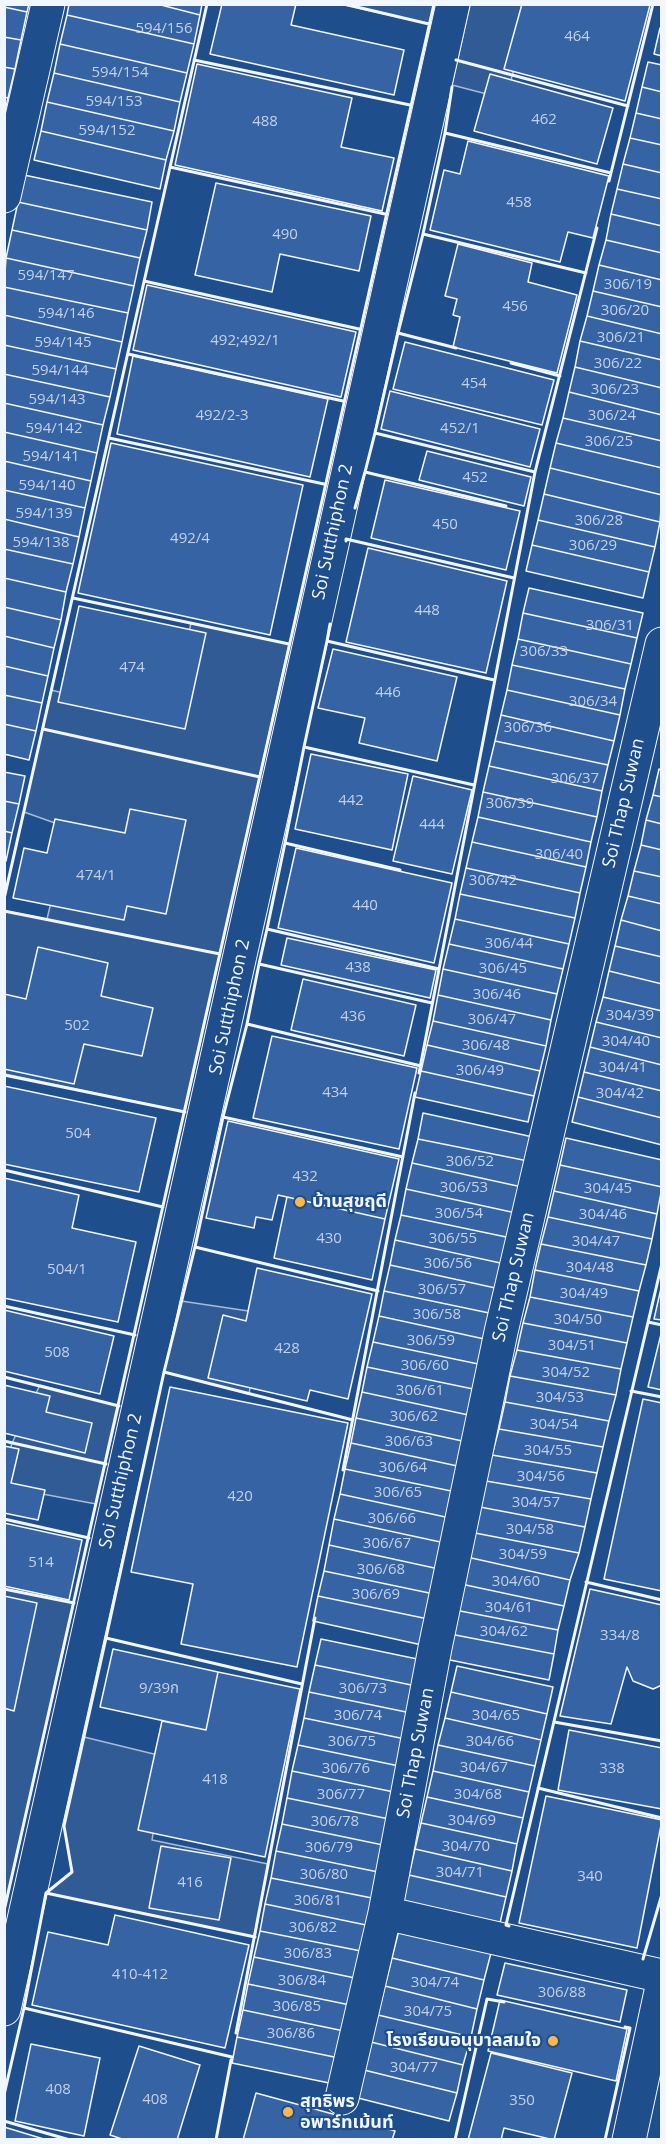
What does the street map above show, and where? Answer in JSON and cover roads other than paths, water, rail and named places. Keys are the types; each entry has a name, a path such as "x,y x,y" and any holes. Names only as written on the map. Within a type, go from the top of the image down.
{"street":[{"path":"4,196 48,4"},
{"name":"Soi Sutthiphon 2","path":"4,2009 453,4"},
{"name":"Soi Thap Suwan","path":"342,2098 385,1913 435,1648 498,1343 662,644"},
{"path":"385,1913 662,1976"},
{"path":"629,2139 662,1987"}],"place":[{"name":"บ้านสุขฤดี","path":"300,1202"},
{"name":"โรงเรียนอนุบาลสมใจ","path":"553,2041"},
{"name":"สุทธิพร อพาร์ทเม้นท์","path":"288,2112"}]}
